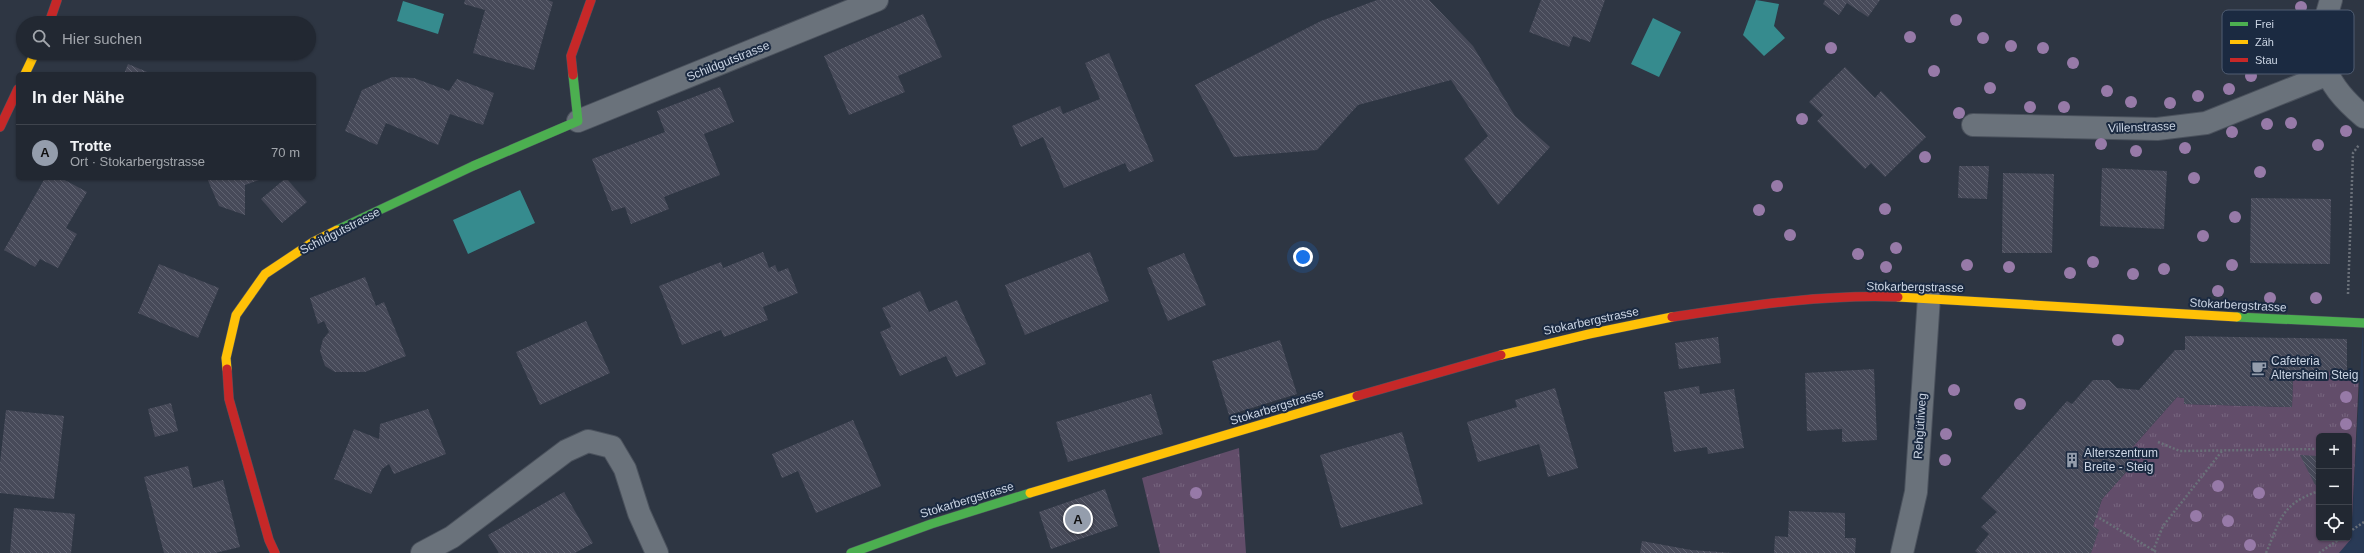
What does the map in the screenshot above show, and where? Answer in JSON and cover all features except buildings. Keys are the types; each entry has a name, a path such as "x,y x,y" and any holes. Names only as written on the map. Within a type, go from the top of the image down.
{"street":[{"path":"52,16 58,0"},
{"path":"578,121 571,56 591,0"},
{"name":"Schildgutstrasse","path":"275,553 269,540 229,399 226,358 236,315 265,274 313,242 473,166 578,121 877,0"},
{"path":"2328,10 2331,0"},
{"path":"26,72 32,60"},
{"path":"2326,75 2350,106 2364,117"},
{"name":"Villenstrasse","path":"1973,125 2157,129 2206,123 2326,75"},
{"path":"0,127 16,93"},
{"name":"Stokarbergstrasse","path":"851,553 896,535 972,510 1177,451 1386,385 1553,341 1612,328 1730,307 1845,297 1929,297 2364,323"},
{"name":"Rehgütliweg","path":"1902,553 1916,492 1929,297"},
{"path":"422,553 452,537 566,452 588,441 612,447 625,469 638,513 658,553"}],"path":[{"path":"2347,323 2353,153 2360,143"},
{"path":"2158,442 2180,451 2316,449"},
{"path":"2153,551 2163,526 2222,450"},
{"path":"2266,553 2284,512 2299,498 2316,492"},
{"path":"2096,516 2158,553"},
{"path":"2352,530 2364,522"},
{"path":"2319,553 2337,541"}],"shaded area":[{"path":"1756,0 1779,4 1774,26 1785,38 1764,56 1743,35"},
{"path":"403,1 444,14 438,34 397,21"},
{"path":"1653,18 1681,32 1659,77 1631,64"},
{"path":"520,190 535,223 468,254 453,220"},
{"path":"2363,323 2364,553 2339,553 2349,541 2352,541"}],"green space":[{"path":"2293,370 2347,372 2359,375 2352,518 2352,433 2316,433 2316,541 2349,541 2339,553 2091,553 2093,526 2102,499 2128,470 2130,450 2177,397 2184,398 2184,404 2292,407"},
{"path":"1239,448 1246,553 1160,553 1142,478"}],"traffic: fast":[{"path":"337,230 473,166 578,121 573,75"},
{"path":"2237,317 2364,323"},
{"path":"851,553 931,524 1030,493"}],"traffic: slow":[{"path":"26,72 32,60"},
{"path":"227,369 226,358 236,315 265,274 313,242 337,230"},
{"path":"1898,297 2237,317"},
{"path":"1501,355 1589,334 1672,317"},
{"path":"1030,493 1357,396"}],"traffic: jam":[{"path":"51,16 57,0"},
{"path":"573,75 571,56 591,0"},
{"path":"0,127 16,93"},
{"path":"1672,317 1813,299 1842,297 1898,297"},
{"path":"1357,396 1501,355"},
{"path":"227,369 229,399 269,540 275,553"}],"place":[{"name":"Cafeteria Altersheim Steig","path":"2259,368"},
{"name":"Alterszentrum Breite - Steig","path":"2072,460"},
{"name":"Trotte","path":"1078,519"}]}
